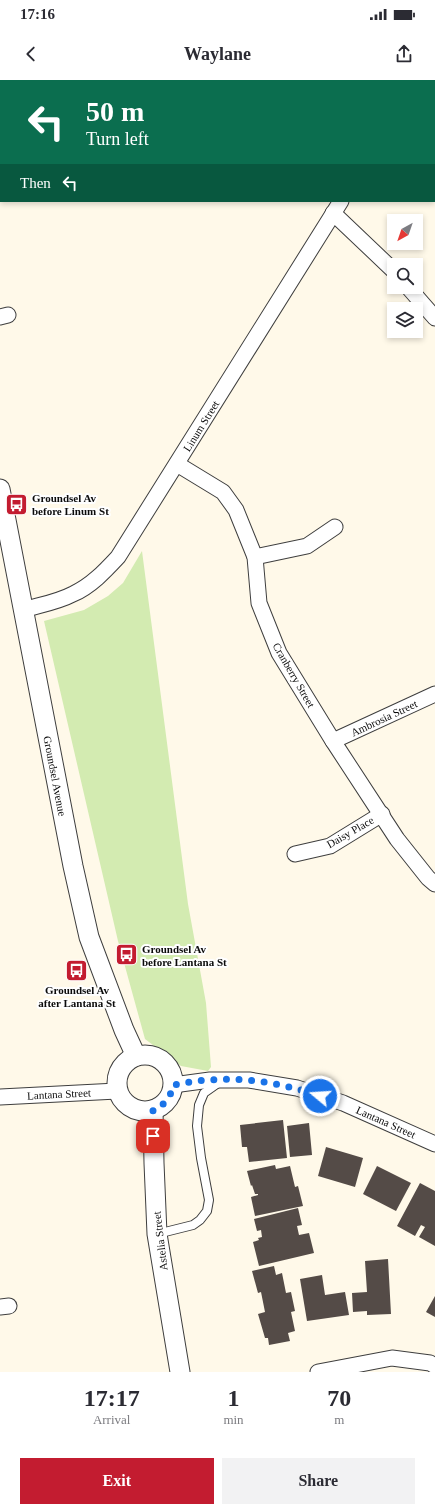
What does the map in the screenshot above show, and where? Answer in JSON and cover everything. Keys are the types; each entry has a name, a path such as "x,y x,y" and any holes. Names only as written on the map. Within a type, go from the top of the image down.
{"street":[{"path":"337,207 387,263"},
{"name":"Linum Street","path":"23,610 57,601 74,594 92,583 105,572 118,557 178,464 337,207"},
{"path":"414,294 435,318"},
{"name":"Cranberry Street","path":"178,464 223,492 236,510 255,557 258,603 279,653 333,741 397,839 428,878 435,884"},
{"name":"Groundsel Avenue","path":"0,489 73,866 89,936 124,1030 136,1056"},
{"path":"255,557 307,546 335,527"},
{"name":"Ambrosia Street","path":"333,741 435,694"},
{"name":"Daisy Place","path":"295,854 330,846 382,814"},
{"path":"147,1054 158,1057 166,1064 172,1074 173,1085 170,1096 163,1104 153,1110 142,1111 132,1108 123,1101 118,1091 116,1080 119,1070 126,1061 136,1056 147,1054"},
{"name":"Lantana Street","path":"173,1085 210,1080 250,1080 304,1090 343,1103 435,1144"},
{"name":"Lantana Street","path":"0,1097 118,1091"},
{"name":"Astelia Street","path":"153,1110 158,1234 180,1372"},
{"path":"318,1372 392,1358 430,1363 435,1366"}],"lane":[{"path":"158,1234 193,1225 200,1220 206,1211 208,1200 197,1126 199,1105 204,1093 223,1080"}],"green space":[{"path":"142,551 188,904 206,1003 211,1067 208,1071 181,1066 145,1039 118,941 44,621 84,610 108,596 123,583"}],"building":[{"path":"283,1120 287,1158 249,1162 247,1147 242,1147 240,1125"},
{"path":"309,1123 312,1155 290,1157 287,1126"},
{"path":"326,1147 363,1158 355,1187 318,1176"},
{"path":"275,1165 276,1169 290,1166 295,1187 298,1186 303,1206 255,1216 251,1197 258,1194 255,1194 252,1185 251,1186 247,1171"},
{"path":"377,1166 411,1183 396,1211 363,1194"},
{"path":"420,1183 435,1191 435,1246 419,1237 425,1227 421,1225 415,1236 397,1226"},
{"path":"298,1208 302,1225 297,1226 299,1235 309,1233 314,1253 259,1266 253,1242 262,1237 261,1230 257,1231 254,1219"},
{"path":"388,1259 391,1314 367,1315 367,1311 353,1312 352,1293 367,1292 365,1261"},
{"path":"274,1266 276,1275 282,1273 286,1293 291,1292 295,1311 291,1312 295,1331 288,1333 290,1341 269,1345 268,1338 265,1338 258,1314 265,1312 261,1292 258,1293 252,1271"},
{"path":"322,1275 325,1295 345,1292 349,1315 307,1321 300,1279"},
{"path":"435,1296 435,1317 426,1312"}],"place":[{"name":"Groundsel Av before Linum St","path":"16,504"},
{"name":"Groundsel Av before Lantana St","path":"127,955"},
{"name":"Groundsel Av after Lantana St","path":"77,970"}],"route":[{"path":"153,1136 153,1110 158,1108 167,1100 172,1091 173,1085 210,1080 250,1080 297,1088 320,1096"}]}
